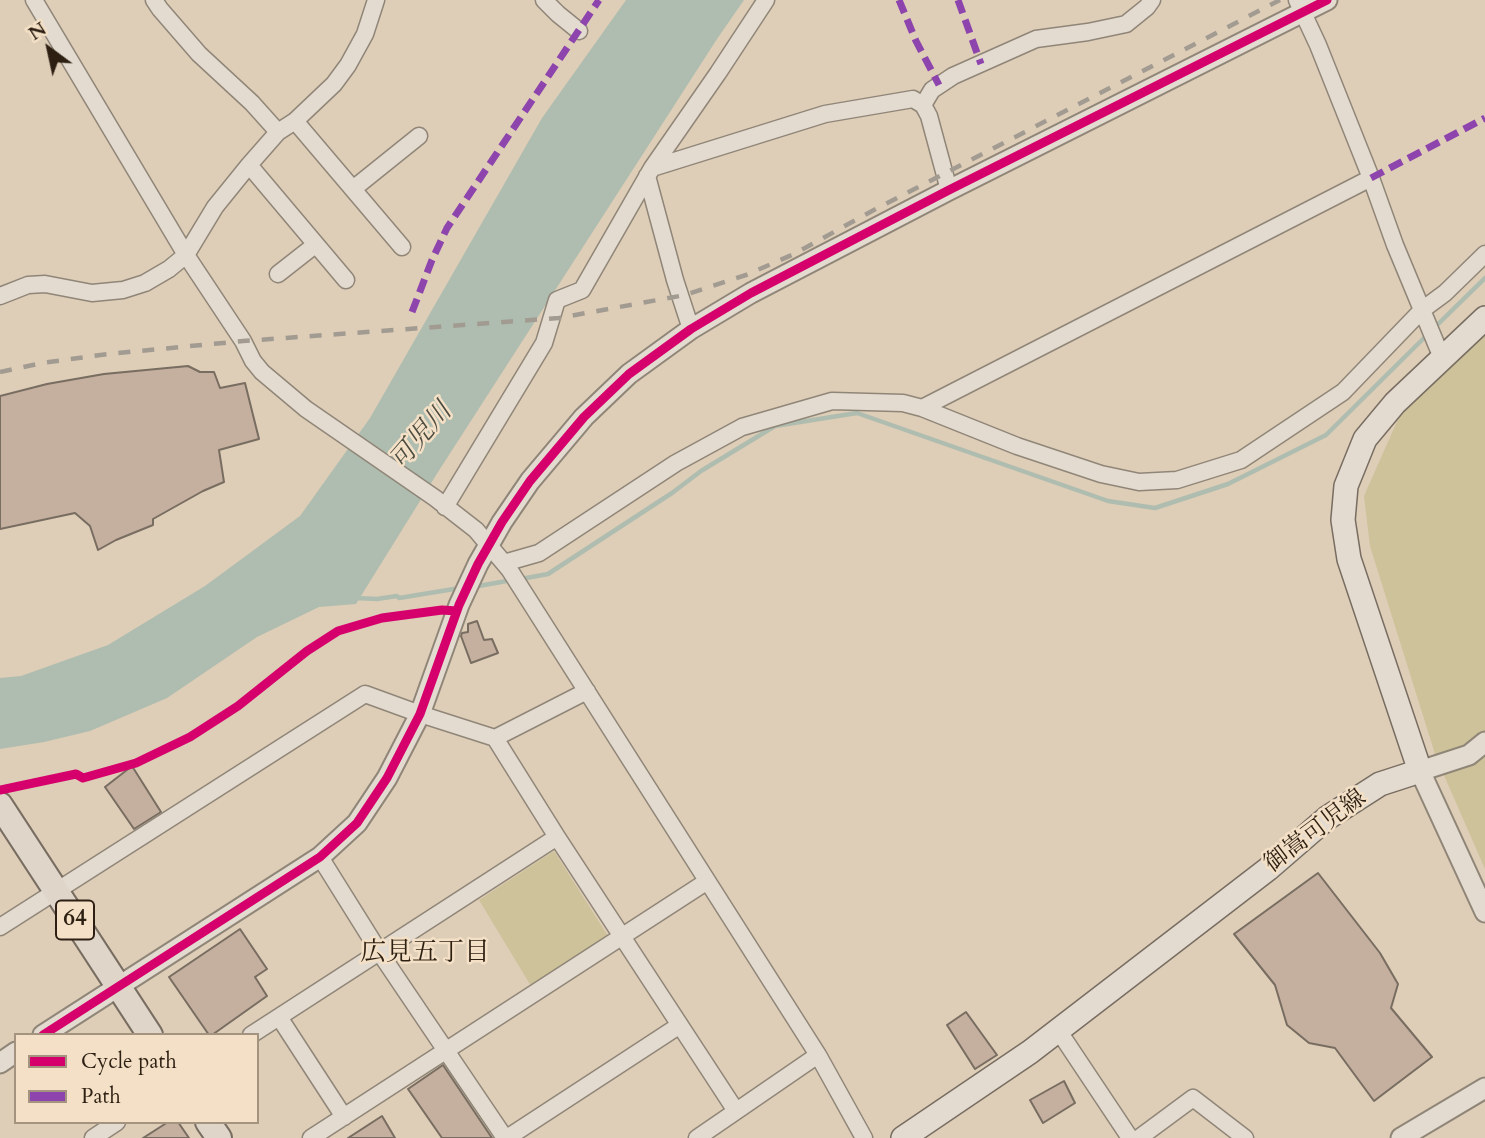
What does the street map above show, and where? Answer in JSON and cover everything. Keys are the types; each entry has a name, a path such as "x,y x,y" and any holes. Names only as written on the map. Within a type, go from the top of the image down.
{"main road":[{"path":"1420,771 1349,559 1343,520 1346,486 1365,439 1395,403 1485,318"},
{"name":"御嵩可児線","path":"903,1138 1030,1052 1268,869 1327,818 1380,785 1420,771"},
{"name":"64","path":"0,805 149,1033"}],"street":[{"path":"34,0 186,255 261,372 306,409 476,530 506,566 818,1055 864,1138"},
{"path":"155,0 199,54 252,103 278,132"},
{"path":"0,296 28,285 45,284 92,293 123,290 145,283 169,269 186,255 215,207 278,132 295,121 334,84 365,34 376,0"},
{"path":"544,0 579,31"},
{"path":"440,503 544,343 557,300 582,290 650,172 766,0"},
{"path":"923,105 932,90 953,76 1036,39 1126,24 1152,0"},
{"path":"46,1033 320,857 357,822 387,779 420,714 459,605 502,522 530,481 584,417 629,374 691,329 751,293 1300,6 1327,0"},
{"path":"1300,6 1442,358"},
{"path":"650,172 825,114 913,99 923,105 929,116 949,190"},
{"path":"295,121 402,247"},
{"path":"353,189 419,136"},
{"path":"249,166 346,279"},
{"path":"650,172 675,280 691,329"},
{"path":"922,408 1371,178"},
{"path":"278,274 315,245"},
{"path":"506,566 539,553 676,463 742,427 832,401 903,403 922,408 1017,446 1101,474 1139,482 1177,480 1241,460 1343,392 1422,310 1445,293 1485,254"},
{"path":"495,738 587,691"},
{"path":"0,927 365,694 495,738 736,1111"},
{"path":"1485,742 1469,755 1420,771 1485,912"},
{"path":"254,1033 557,837"},
{"path":"320,857 380,953 506,1138 680,1026"},
{"path":"311,1138 706,882"},
{"path":"279,1017 344,1117"},
{"path":"1058,1030 1130,1138"},
{"path":"697,1138 818,1055"},
{"path":"1401,1138 1485,1088"},
{"path":"1139,1138 1193,1098 1245,1138"},
{"path":"93,1138 114,1124"}],"shaded area":[{"path":"1485,329 1485,869 1436,757 1370,546 1364,496 1399,417"},
{"path":"554,851 608,936 531,986 479,900"}],"water":[{"name":"可児川","path":"626,0 744,0 438,472 356,604 319,607 257,637 167,698 90,731 0,749 0,678 21,676 108,645 205,586 300,516 370,418 542,118"}],"building":[{"path":"188,366 200,372 214,372 220,388 245,383 259,439 219,450 224,482 153,519 153,525 98,550 90,526 75,513 0,529 0,396 104,374"},
{"path":"477,621 484,640 492,639 498,653 471,663 461,636 462,633 468,632 468,624"},
{"path":"132,766 161,812 134,829 105,787"},
{"path":"1318,873 1380,953 1398,984 1391,1008 1432,1057 1374,1101 1335,1048 1309,1043 1287,1025 1275,985 1234,934"},
{"path":"240,929 267,969 255,977 267,996 215,1033 208,1033 169,977"},
{"path":"966,1012 997,1055 975,1069 947,1025"},
{"path":"443,1065 492,1138 442,1138 408,1089"},
{"path":"1064,1081 1075,1103 1043,1123 1030,1100"},
{"path":"382,1116 395,1138 348,1138"},
{"path":"165,1124 179,1124 189,1138 143,1138"}],"waterway":[{"path":"1433,329 1485,278"},
{"path":"521,579 548,574 701,471 775,426 857,413 1108,501 1155,508 1228,484 1326,435 1427,335"},
{"path":"473,587 512,580"},
{"path":"355,598 399,598 460,588"}],"railway":[{"path":"0,372 108,354 243,341 559,318 685,295 746,275 794,254 1280,0"}],"marked path":[{"path":"412,312 447,228 599,0"},
{"path":"899,0 939,85"},
{"path":"958,0 981,64"},
{"path":"1371,178 1485,118"}],"cycle path":[{"path":"46,1033 320,857 357,823 387,778 420,714 459,605 502,522 530,481 584,417 629,374 691,329 751,293 1327,0"},
{"path":"0,790 76,774 83,778 136,763 190,737 238,706 307,651 338,631 382,618 442,610 457,611"}],"district":[{"name":"広見五丁目","path":"425,954"}]}
